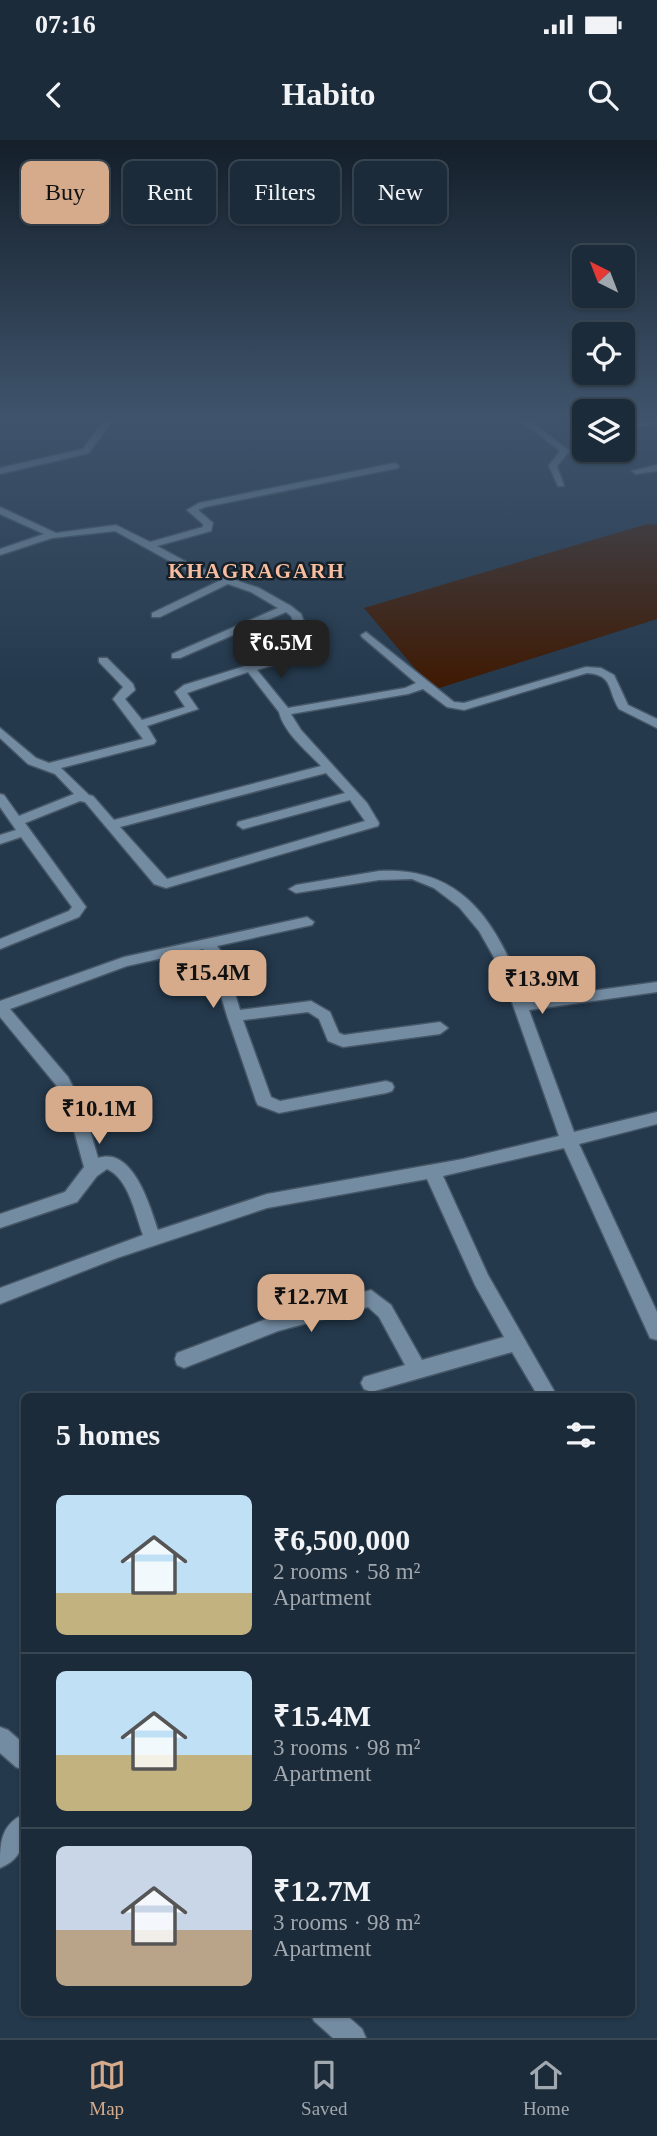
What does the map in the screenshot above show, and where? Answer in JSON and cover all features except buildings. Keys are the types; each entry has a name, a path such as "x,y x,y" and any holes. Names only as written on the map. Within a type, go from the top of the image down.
{"street":[{"path":"148,546 208,528 208,523 192,510 197,508"},
{"path":"0,510 51,535 67,536 116,528 190,568 255,590 296,614 310,650 182,690 192,709 139,724"},
{"path":"0,522 15,518"},
{"path":"0,552 51,535"},
{"path":"156,615 227,580"},
{"path":"176,656 287,608"},
{"path":"366,635 452,705 464,707 586,670 598,670 615,684 623,707 657,724"},
{"path":"49,767 147,743 151,738 118,699 130,690 130,685 103,660"},
{"path":"0,732 32,761 68,778 159,881 176,883 373,823 353,795 287,720 285,712 251,668"},
{"path":"285,712 408,691 424,684"},
{"path":"111,825 329,768"},
{"path":"243,825 353,795"},
{"path":"0,839 21,826 84,797"},
{"path":"0,798 79,907 74,915 0,944"},
{"path":"296,889 399,876 426,878 463,903 489,936 507,968 569,1141 657,1332"},
{"path":"93,1168 76,1108 62,1081 0,1007 124,962 198,942 205,943 307,922"},
{"path":"205,943 216,954 254,1079 270,1105 279,1107 386,1087"},
{"path":"519,1006 657,987"},
{"path":"234,1016 311,1006 325,1016 333,1037 343,1041 440,1028"},
{"path":"0,1296 153,1239 267,1202 432,1171 569,1141 657,1118"},
{"path":"0,1221 72,1196 93,1168 116,1164 123,1169 153,1239"},
{"path":"432,1171 481,1280 546,1393"},
{"path":"184,1359 277,1323 371,1298 385,1311 418,1370"},
{"path":"371,1383 517,1342"},
{"path":"0,1738 21,1756"},
{"path":"0,1857 21,1830"},
{"path":"328,2016 353,2038"}],"shaded area":[{"path":"647,524 657,525 657,619 433,690 364,608"}],"district":[{"name":"KHAGRAGARH","path":"257,571"}]}
